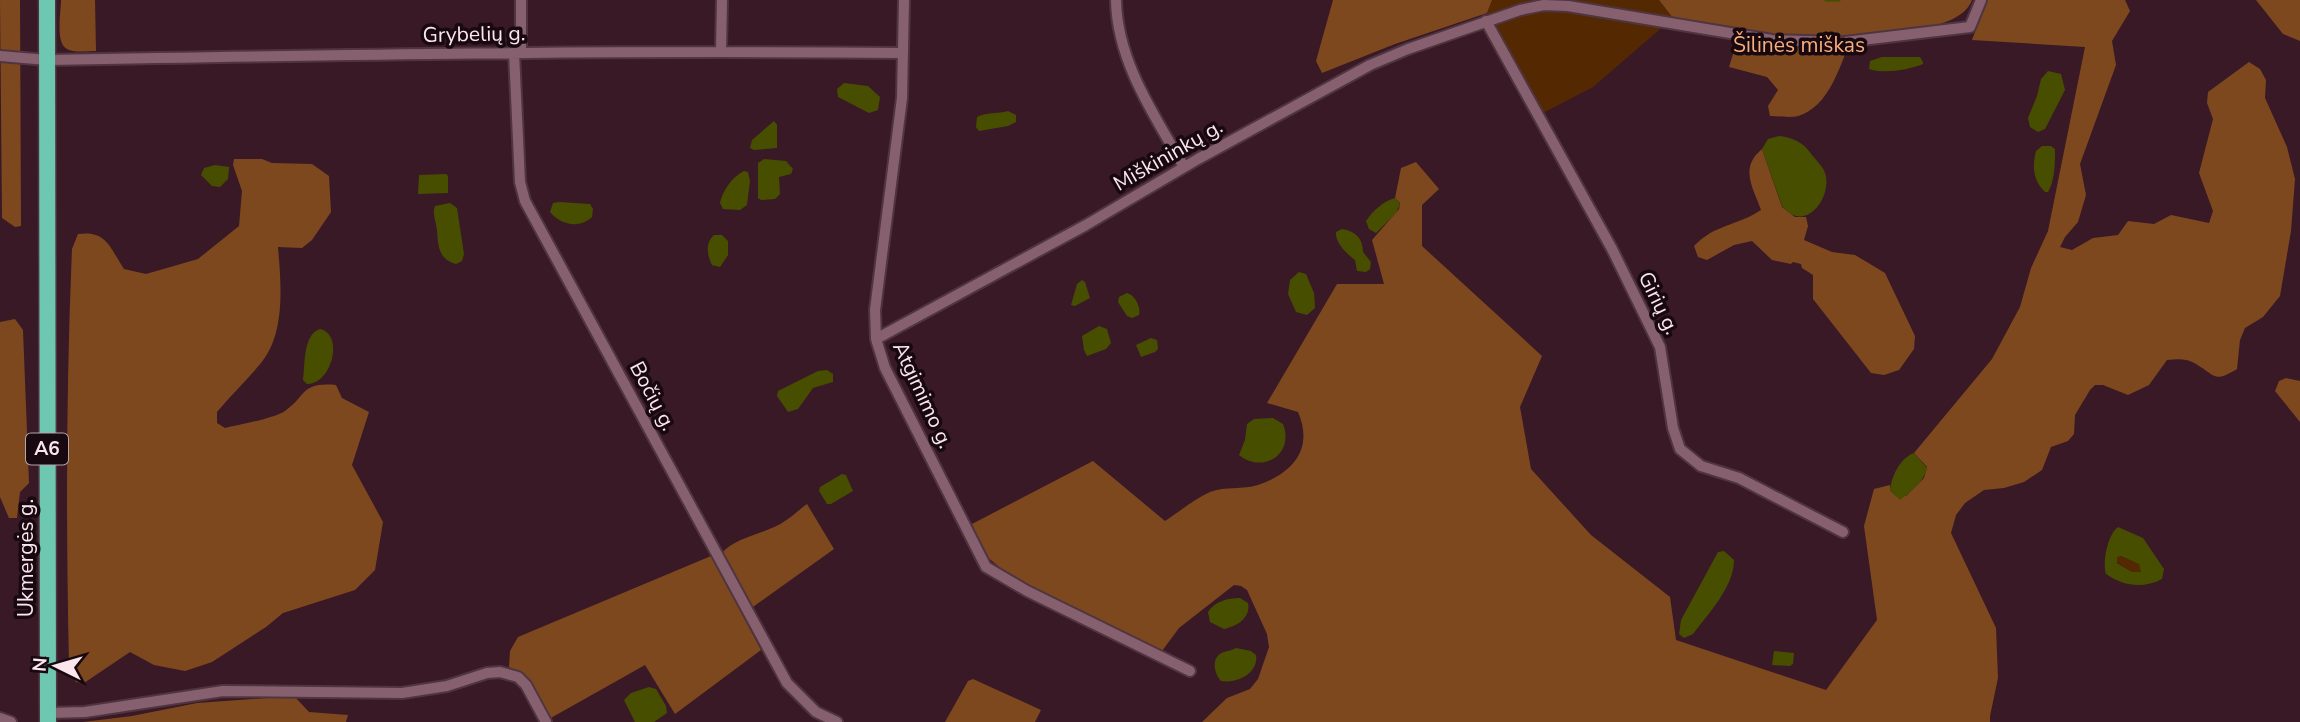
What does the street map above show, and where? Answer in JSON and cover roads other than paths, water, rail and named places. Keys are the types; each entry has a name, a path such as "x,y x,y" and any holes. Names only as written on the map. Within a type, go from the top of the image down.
{"highway":[{"name":"Ukmergės g.","path":"47,0 48,717"}],"street":[{"name":"Bočių g.","path":"521,0 518,53 520,182 525,201 787,683 816,712 837,722"},
{"path":"721,51 722,0"},
{"name":"Atgimimo g.","path":"904,0 902,98 875,310 876,339 885,368 986,567 1027,591 1190,671"},
{"path":"1116,0 1116,18 1129,66 1184,167"},
{"name":"Miškininkų g.","path":"876,339 1086,225 1184,167 1370,65 1520,10 1556,5 1772,40 1845,42 1970,27 1981,0"},
{"name":"Girių g.","path":"1486,21 1612,249 1660,346 1673,428 1680,449 1701,466 1739,478 1843,532"},
{"name":"Grybelių g.","path":"0,56 47,60 721,51 902,53"},
{"name":"Ukmergės g.","path":"48,717 223,691 402,693 447,686 486,673 500,672 518,677 526,685 546,722"},
{"path":"0,718 11,722"}],"waterway":[{"path":"1826,0 1839,0"}],"park label":[{"name":"Šilinės miškas","path":"1799,45"}]}
